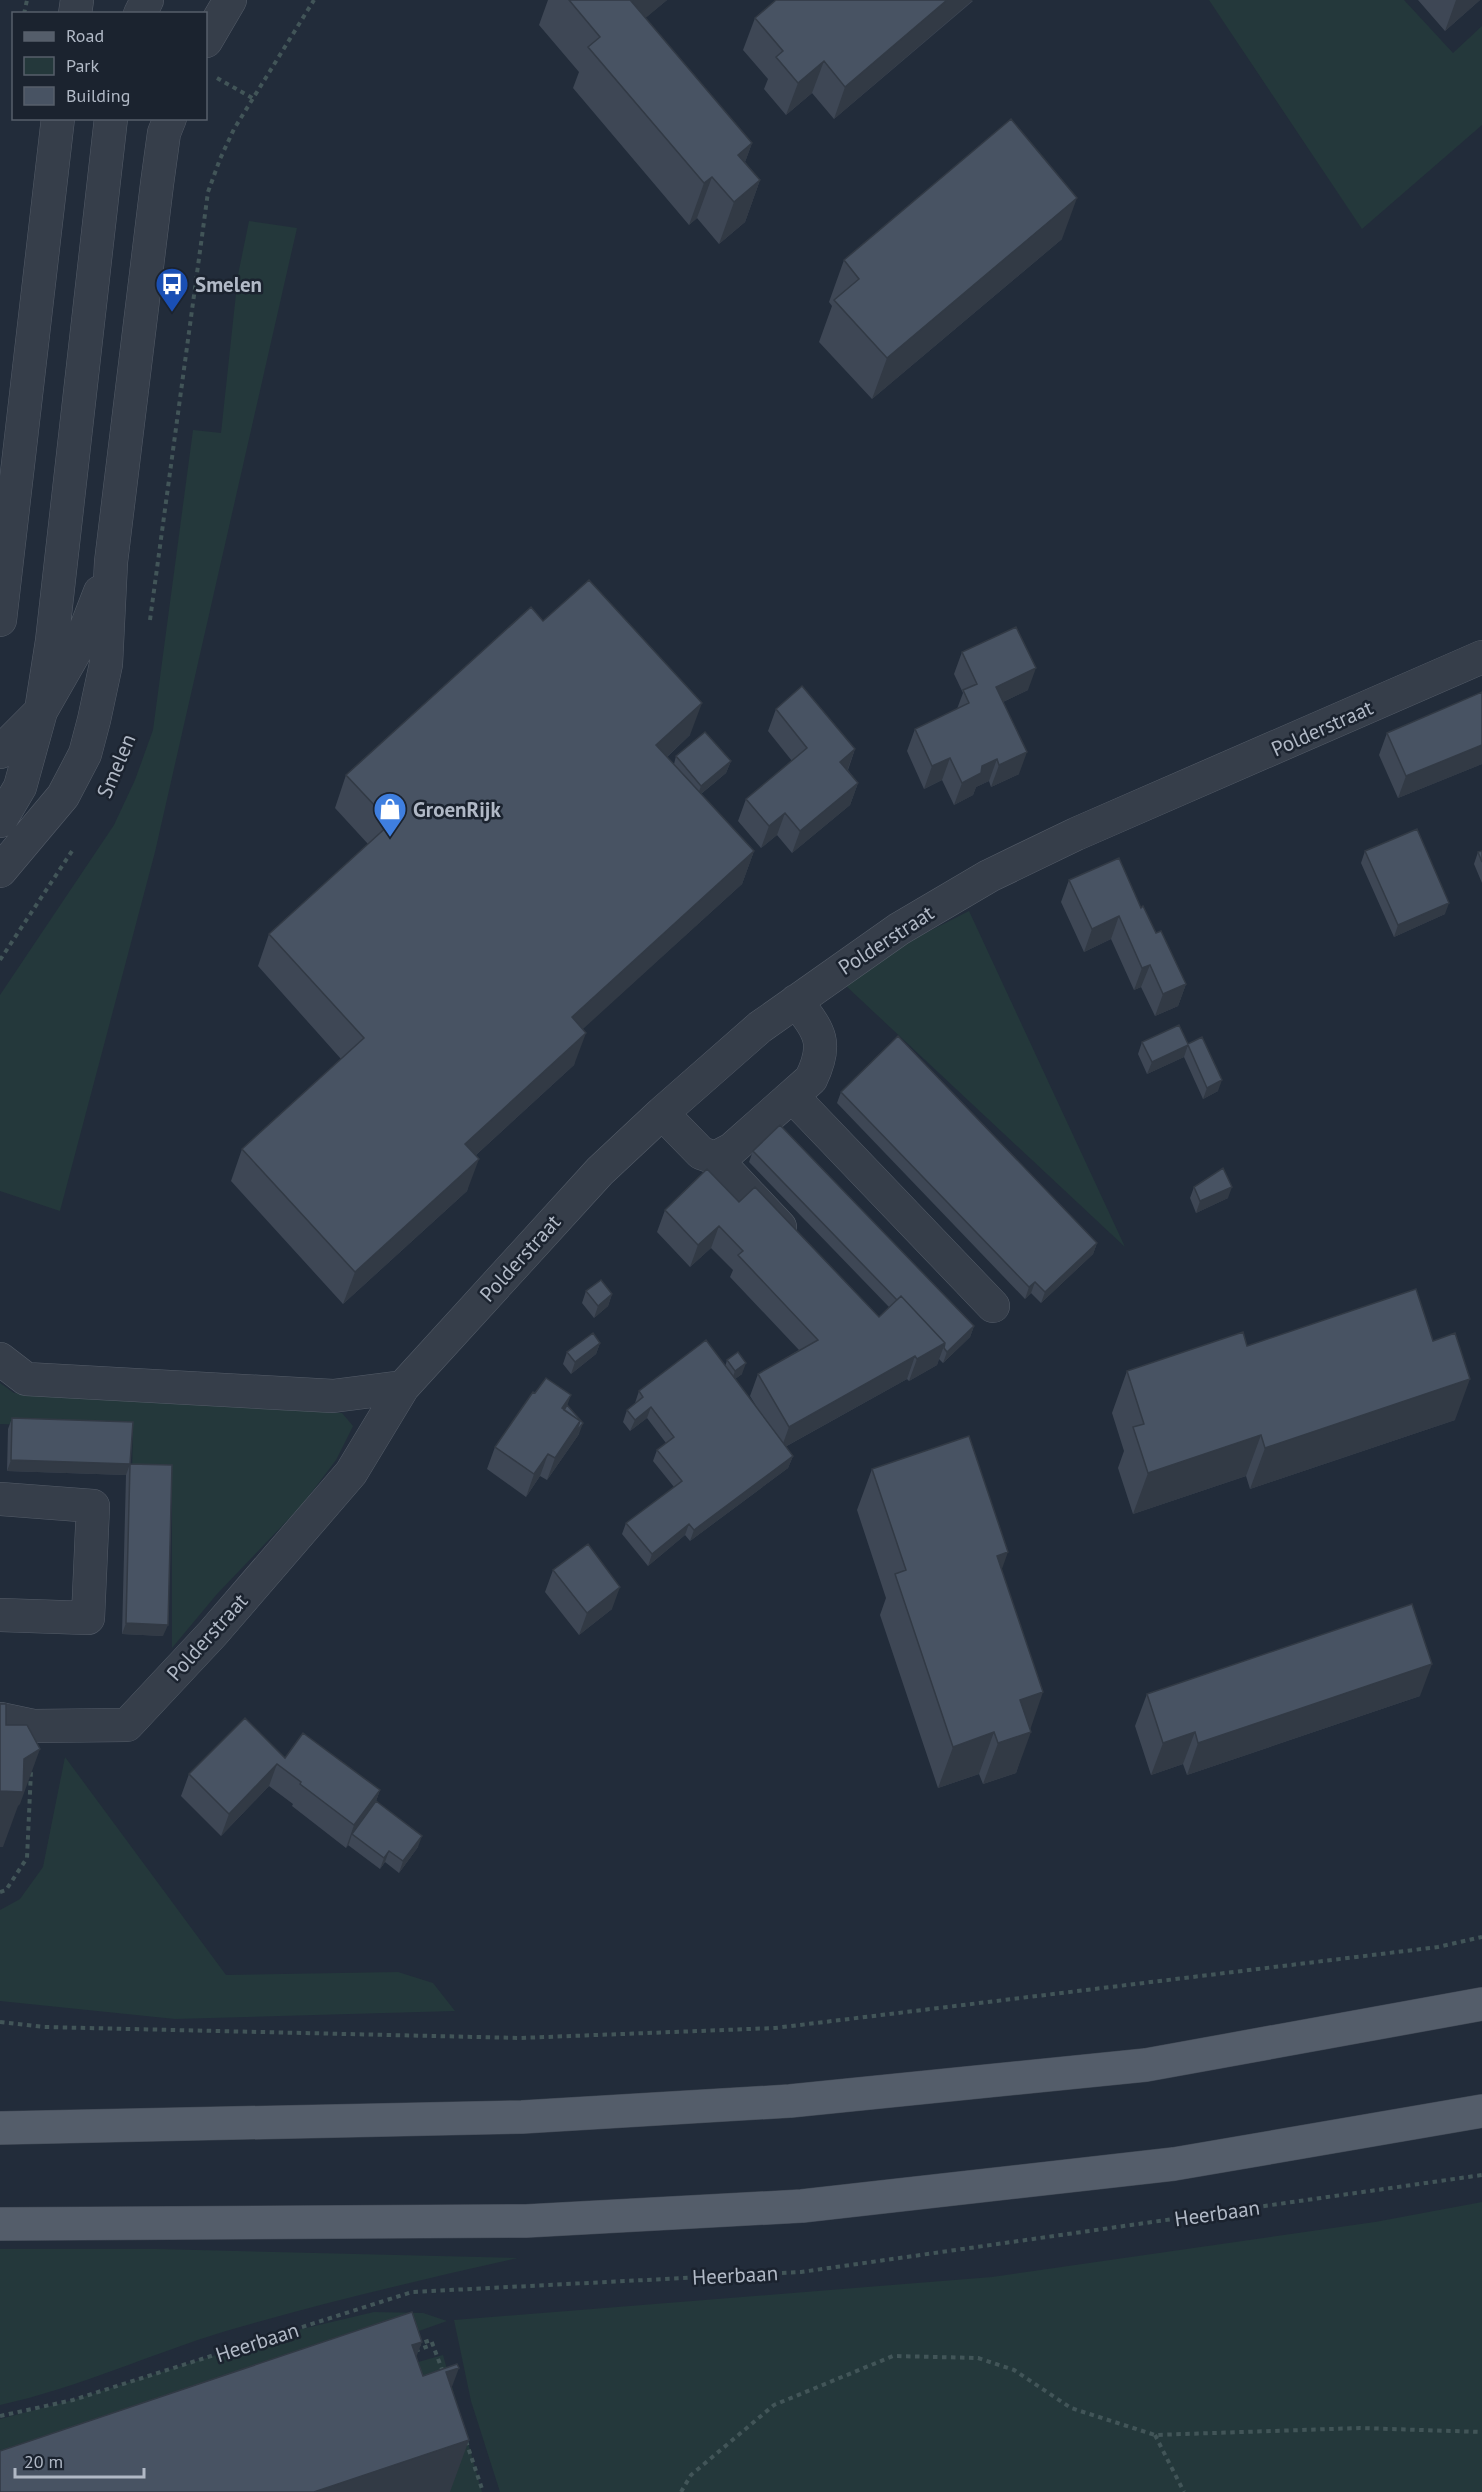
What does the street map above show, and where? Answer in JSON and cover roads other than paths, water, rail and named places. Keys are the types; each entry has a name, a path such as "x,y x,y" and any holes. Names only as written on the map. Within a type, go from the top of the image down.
{"main road":[{"path":"0,2128 522,2116 790,2101 1146,2065 1482,2004"},
{"path":"0,2224 526,2221 802,2206 1174,2164 1482,2111"}],"street":[{"path":"207,40 230,0"},
{"path":"0,620 58,120"},
{"name":"Smelen","path":"0,821 20,787 41,711 52,641 111,120"},
{"name":"Smelen","path":"0,871 63,796 85,754 106,664 111,562 164,133 169,120"},
{"name":"Smelen","path":"0,752 41,711 81,641 111,562"},
{"name":"Polderstraat","path":"0,1719 33,1726 127,1725 213,1633 351,1473 403,1388 600,1171 760,1027 796,1001 899,929 989,876 1076,834 1482,657"},
{"path":"715,1158 732,1149 811,1079 821,1051 821,1039 816,1027 796,1001"},
{"path":"792,1096 993,1306"},
{"path":"662,1113 701,1153 715,1158 798,1245"},
{"path":"0,1359 26,1378 333,1396 403,1388"},
{"path":"0,1499 93,1506 88,1618 0,1615"}],"place":[{"name":"Smelen","path":"172,313"},
{"name":"GroenRijk","path":"390,838"}]}
